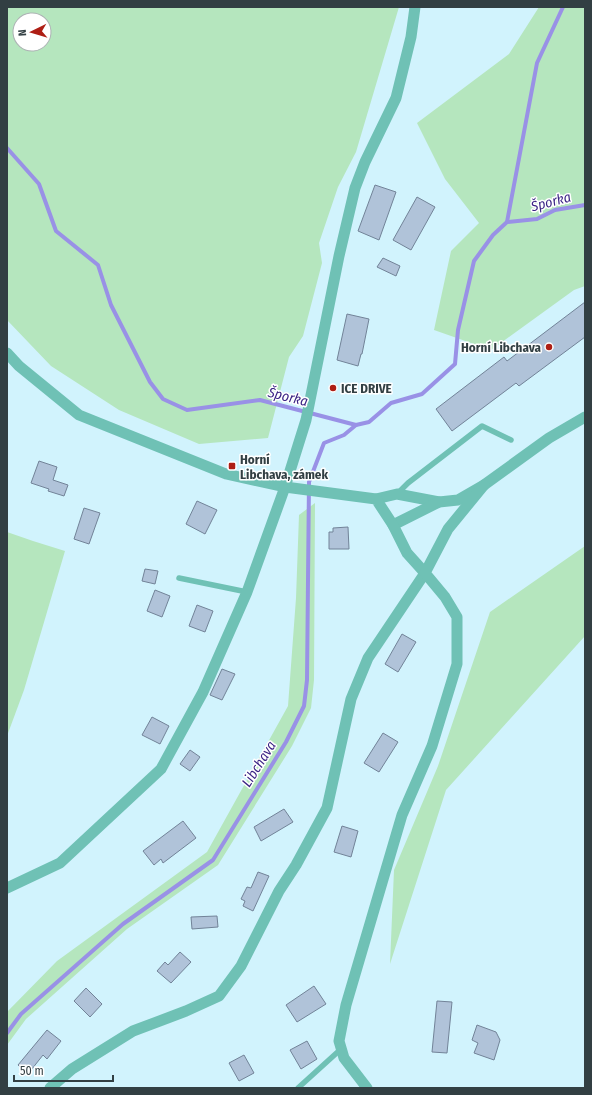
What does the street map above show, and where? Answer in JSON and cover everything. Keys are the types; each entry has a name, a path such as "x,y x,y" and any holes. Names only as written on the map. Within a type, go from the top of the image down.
{"street":[{"path":"7,888 60,863 161,769 203,692 247,592 285,487 306,420 339,256 355,188 365,162 396,98 411,37 415,7"},
{"path":"7,353 19,366 79,415 226,474 285,487 376,499 397,494 439,502 458,500 484,486 549,438 585,417"},
{"path":"50,1088 72,1069 133,1031 186,1011 219,996 241,966 279,892 296,865 327,808 351,700 368,658 425,573 448,529 484,486"},
{"path":"367,1088 344,1058 341,1049 339,1041 346,1005 402,815 432,746 457,664 457,617 445,597 407,553 393,525 376,499"},
{"path":"393,525 439,502"}],"lane":[{"path":"397,494 482,426 511,440"},
{"path":"179,578 247,592"},
{"path":"298,1088 341,1049"}],"green space":[{"path":"7,7 399,7 356,152 338,187 319,243 322,263 303,336 289,357 268,438 199,444 119,410 51,366 7,320"},
{"path":"539,7 585,7 585,286 574,290 491,350 434,330 451,251 479,223 445,179 417,123 509,54"},
{"path":"315,503 314,680 311,708 292,746 218,865 127,929 26,1019 7,1045 7,1012 57,961 207,852 288,706 296,598 299,515"},
{"path":"7,532 65,551 24,690 7,736"},
{"path":"585,546 585,636 446,790 390,964 394,870 438,766 490,612"}],"building":[{"path":"375,185 396,192 379,240 358,231"},
{"path":"417,197 435,207 411,250 393,240"},
{"path":"383,258 400,266 396,276 377,267"},
{"path":"585,302 585,337 519,386 516,383 452,431 436,409 504,357 507,361"},
{"path":"347,314 369,319 358,366 337,360"},
{"path":"39,461 57,467 53,480 68,485 64,496 48,491 49,489 31,483"},
{"path":"197,501 217,510 205,534 186,524"},
{"path":"84,508 100,513 89,544 74,539"},
{"path":"348,527 349,549 329,549 329,532 333,532 333,528"},
{"path":"145,569 158,571 155,584 142,581"},
{"path":"155,590 170,596 162,617 147,611"},
{"path":"197,605 213,611 205,632 189,626"},
{"path":"402,634 416,642 398,672 385,664"},
{"path":"222,669 235,674 222,700 210,695"},
{"path":"152,717 169,726 160,744 142,735"},
{"path":"383,733 398,742 379,772 364,763"},
{"path":"190,750 200,757 190,771 180,764"},
{"path":"284,809 293,822 261,841 254,827"},
{"path":"183,821 196,838 163,863 161,859 154,865 143,851"},
{"path":"342,826 358,831 351,857 334,852"},
{"path":"258,872 269,876 253,911 243,906 245,901 241,899 247,887 251,888"},
{"path":"217,916 218,927 192,929 191,917"},
{"path":"180,952 191,962 171,983 157,971 165,962 168,965"},
{"path":"314,986 326,1004 297,1022 286,1005"},
{"path":"86,988 102,1004 90,1017 74,1001"},
{"path":"437,1001 452,1002 447,1053 432,1052"},
{"path":"477,1025 496,1032 500,1040 494,1060 474,1053 478,1043 472,1040"},
{"path":"47,1030 61,1041 47,1059 43,1055 28,1074 18,1065"},
{"path":"307,1041 317,1059 301,1069 290,1050"},
{"path":"244,1055 254,1073 239,1081 229,1063"}],"waterway":[{"path":"507,222 537,63 563,7"},
{"name":"Šporka","path":"7,148 39,184 56,231 98,265 111,305 150,382 163,399 187,410 260,400 356,425 369,422 391,403 422,394 455,364 458,330 474,261 493,235 507,222 537,219 555,210 585,205"},
{"name":"Libchava","path":"7,1033 21,1014 123,924 213,860 286,742 304,706 307,680 309,482 324,443 344,435 356,425"}],"place":[{"name":"Horní Libchava","path":"549,347"},
{"name":"ICE DRIVE","path":"333,388"},
{"name":"Horní Libchava, zámek","path":"232,466"}]}
